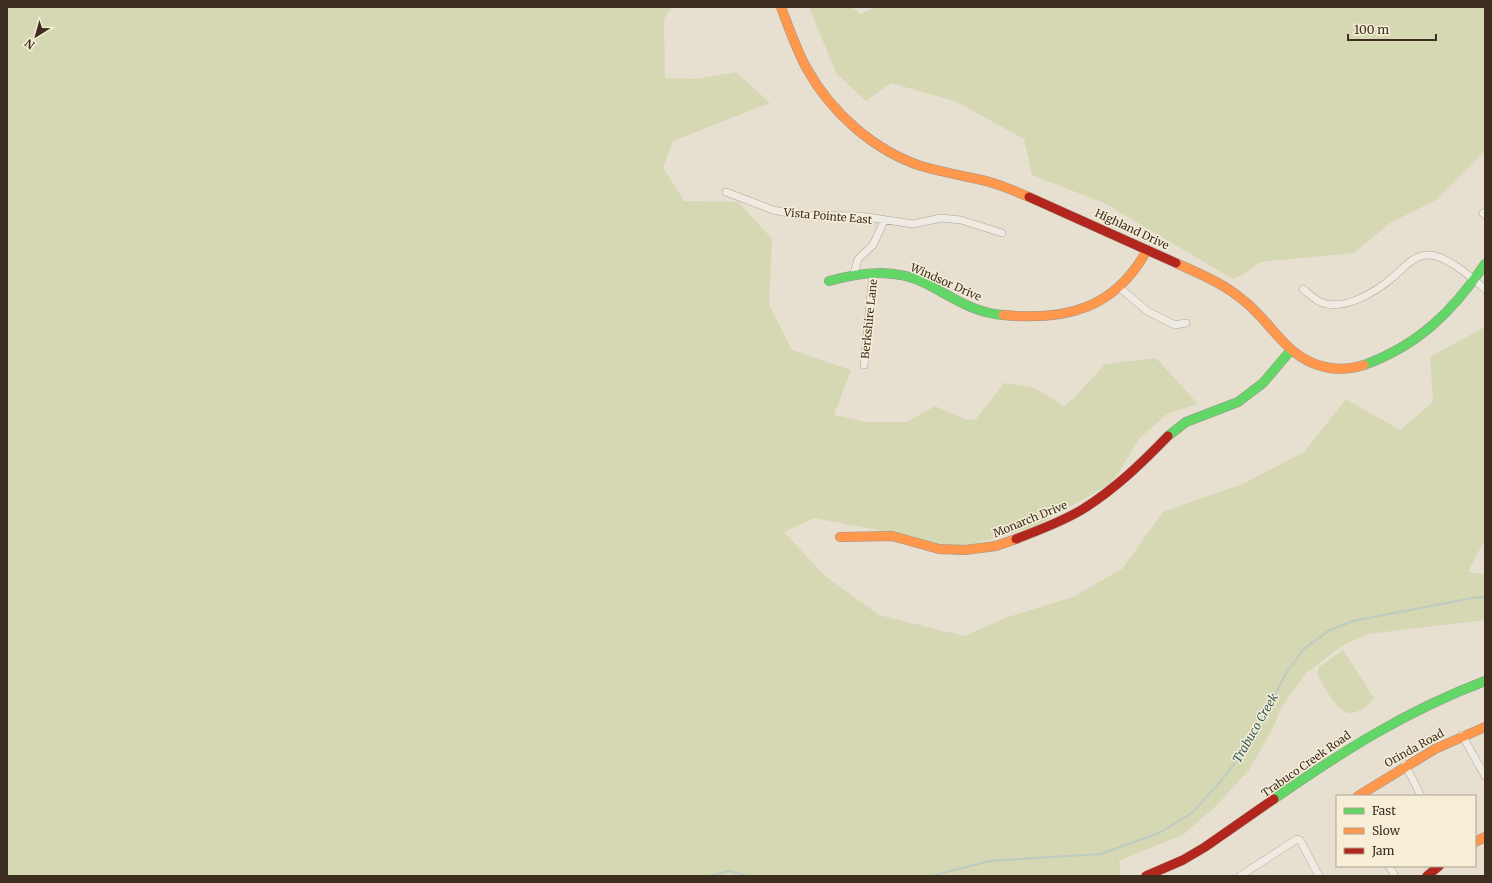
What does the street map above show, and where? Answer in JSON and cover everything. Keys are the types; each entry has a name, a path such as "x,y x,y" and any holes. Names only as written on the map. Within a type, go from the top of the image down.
{"street":[{"name":"Highland Drive","path":"781,7 793,40 811,75 822,92 860,132 896,156 944,172 1002,185 1049,204 1215,280 1236,292 1254,309 1291,350 1304,360 1329,368 1346,369 1361,366 1390,353 1435,324 1449,310 1485,264"},
{"name":"Vista Pointe East","path":"726,192 773,210 798,215 860,216 884,221 913,224 940,218 961,220 1002,233"},
{"path":"854,274 858,259 873,245 884,221"},
{"name":"Windsor Drive","path":"830,281 854,274 873,272 900,274 934,287 971,308 1012,317 1042,317 1074,311 1099,303 1119,287 1147,250"},
{"path":"1303,289 1320,302 1332,305 1344,303 1372,292 1391,279 1408,263 1417,257 1428,254 1439,256 1485,288"},
{"name":"Berkshire Lane","path":"864,365 873,272"},
{"path":"1119,287 1147,311 1175,325 1186,323"},
{"name":"Monarch Drive","path":"840,537 892,536 939,548 965,550 996,546 1051,526 1082,510 1110,491 1137,468 1168,436 1186,422 1238,402 1263,383 1291,350"},
{"name":"Trabuco Creek Road","path":"1146,876 1183,860 1205,847 1361,740 1424,706 1485,681"},
{"name":"Orinda Road","path":"1359,795 1405,764 1462,735 1485,727"},
{"path":"1462,735 1485,776"},
{"path":"1405,764 1420,795"},
{"path":"1476,842 1485,837"},
{"path":"1243,875 1297,839 1300,840 1319,876"},
{"path":"1390,867 1395,876"},
{"path":"1427,876 1438,867"}],"green space":[{"path":"7,7 672,7 664,19 665,78 695,79 736,72 770,103 673,141 663,167 684,201 738,202 772,239 769,305 792,350 851,370 834,415 867,422 907,422 935,406 967,420 976,419 1004,383 1035,388 1064,406 1074,398 1105,364 1156,358 1198,404 1167,414 1139,439 1112,483 1034,527 954,549 913,537 815,518 784,532 824,575 879,615 964,636 1005,618 1073,597 1122,569 1163,512 1245,483 1304,452 1346,399 1400,430 1433,402 1430,357 1485,327 1485,539 1468,572 1485,574 1485,620 1368,634 1345,644 1307,672 1282,706 1273,728 1249,770 1217,805 1184,834 1119,861 1121,876 7,876"},
{"path":"809,7 852,7 860,14 875,7 1485,7 1485,151 1436,200 1390,223 1354,253 1260,262 1243,275 1233,279 1104,203 1032,175 1024,139 957,102 891,83 866,101 836,73"},
{"path":"1343,650 1374,698 1364,708 1355,713 1340,709 1328,694 1317,675 1319,667"}],"waterway":[{"name":"Trabuco Creek","path":"931,876 990,861 1101,854 1159,833 1192,813 1220,782 1243,753 1287,672 1304,649 1328,631 1353,621 1472,598 1485,597"},
{"name":"Trabuco Creek","path":"709,876 729,871 749,876"}],"traffic: fast":[{"path":"1364,365 1384,357 1402,347 1433,325 1460,297 1485,264"},
{"path":"829,281 854,275 878,273 903,276 927,284 973,308 992,314 1003,315"},
{"path":"1168,436 1186,422 1238,402 1263,383 1291,350"},
{"path":"1274,799 1350,748 1376,733 1428,705 1485,681"}],"traffic: slow":[{"path":"781,7 799,54 817,85 841,114 870,140 903,159 921,166 986,181 1029,197"},
{"path":"1003,315 1048,316 1068,313 1087,307 1104,298 1120,286 1134,270 1147,250"},
{"path":"1176,263 1211,279 1235,294 1253,309 1289,348 1311,362 1335,369 1364,365"},
{"path":"840,537 892,536 939,549 965,550 996,546 1016,539"},
{"path":"1360,795 1435,749 1485,727"},
{"path":"1476,842 1485,837"}],"traffic: jam":[{"path":"1029,197 1176,263"},
{"path":"1016,539 1067,518 1095,501 1128,475 1168,436"},
{"path":"1146,876 1183,860 1205,847 1274,799"},
{"path":"1427,876 1438,867"}]}
